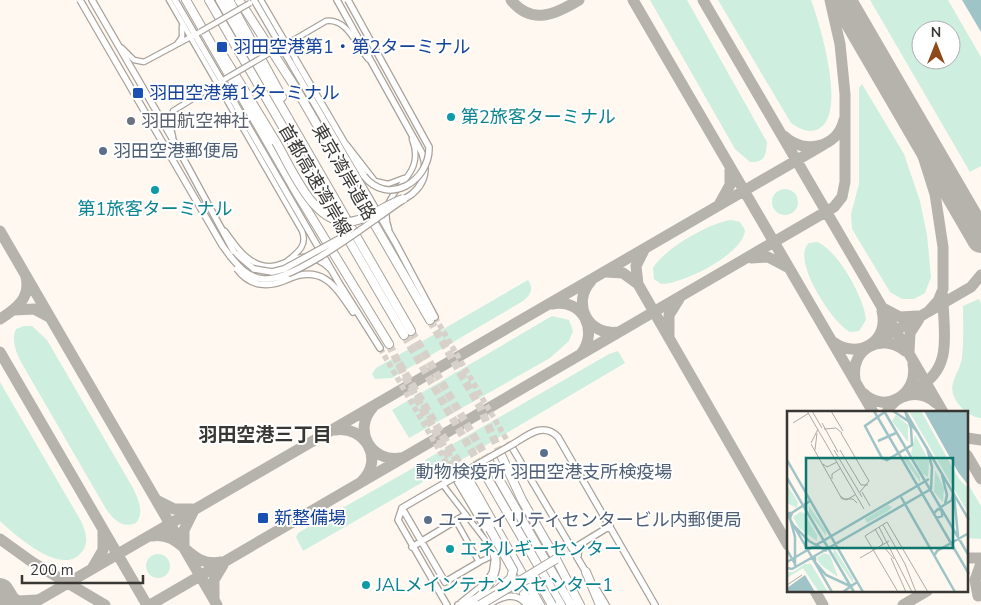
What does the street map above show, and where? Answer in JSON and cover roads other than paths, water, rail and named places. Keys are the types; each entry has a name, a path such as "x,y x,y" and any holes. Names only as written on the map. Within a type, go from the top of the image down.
{"highway":[{"path":"186,0 298,196 389,344"},
{"path":"205,0 220,18"},
{"name":"首都高速湾岸線","path":"209,0 404,335"},
{"name":"首都高速湾岸線","path":"220,0 411,331"},
{"path":"229,0 315,155 327,185"},
{"name":"東京湾岸道路","path":"239,0 295,87 432,318"},
{"path":"194,14 211,35 313,204 332,219 346,222 359,220 404,199"},
{"path":"501,455 522,500 579,602"},
{"path":"489,462 571,605"},
{"path":"481,467 561,605"},
{"path":"458,479 490,529 513,570 511,578 499,589"},
{"path":"458,479 540,605"},
{"path":"514,585 556,559"},
{"path":"476,604 499,589 556,559"},
{"path":"586,572 600,605"},
{"path":"476,604 528,579 537,580 552,605"},
{"path":"524,594 529,605"}],"street":[{"path":"80,0 240,274 256,284 273,285 300,275 311,274 329,281 338,289 378,346 339,283 175,0"},
{"path":"92,0 234,252 254,269 272,272 284,269 361,228"},
{"path":"169,0 181,22 195,34"},
{"path":"261,0 282,46 296,60 364,176 372,185 382,189 394,190 416,180 424,170 429,158 429,147 426,136 348,0"},
{"path":"230,256 242,270 251,276 265,279 276,278 318,257 412,194 423,180 426,167 419,146 408,131 337,0"},
{"path":"116,40 131,58 144,62 253,1 282,46 395,242"},
{"path":"177,148 170,124 173,111 221,81 326,21 337,21 345,26 370,62"},
{"path":"175,46 182,37 181,22"},
{"path":"296,60 294,46 301,35"},
{"path":"221,81 225,97 303,234 303,244 300,251 286,262"},
{"path":"205,91 215,91 225,97"},
{"path":"408,131 415,150 413,167 410,176 388,201 387,224 432,318"},
{"path":"343,141 353,151 375,181 388,184 400,181 413,167"},
{"path":"218,222 240,251 252,261 266,265 286,262 300,256 314,258 330,270 339,283"},
{"path":"447,605 398,520 402,508 443,485 458,479 537,430 553,432 655,605"},
{"path":"514,446 606,605"},
{"path":"458,479 524,594"},
{"path":"443,485 490,546 493,566 486,582 458,605"},
{"path":"402,508 445,582 488,558"},
{"path":"412,547 465,515"},
{"path":"456,521 479,562"},
{"path":"569,541 581,541 609,525"},
{"path":"579,558 580,545 609,525"},
{"path":"458,605 481,593 494,579 498,565 492,541"},
{"path":"488,605 509,596 520,598 529,605"}],"water":[{"path":"962,0 981,0 981,32"}],"tunnel":[{"path":"435,317 512,449"},
{"path":"430,320 480,407 501,455"},
{"path":"411,331 489,462"},
{"path":"404,335 481,467"},
{"path":"389,344 461,478"},
{"path":"380,348 457,481"},
{"path":"399,363 466,475"}],"place":[{"name":"羽田空港第1・第2ターミナル","path":"222,47"},
{"name":"羽田空港第1ターミナル","path":"138,93"},
{"name":"第2旅客ターミナル","path":"451,117"},
{"name":"羽田航空神社","path":"131,121"},
{"name":"羽田空港郵便局","path":"103,151"},
{"name":"第1旅客ターミナル","path":"155,190"},
{"name":"動物検疫所 羽田空港支所検疫場","path":"544,453"},
{"name":"新整備場","path":"263,518"},
{"name":"ユーティリティセンタービル内郵便局","path":"428,520"},
{"name":"エネルギーセンター","path":"450,549"},
{"name":"JALメインテナンスセンター1","path":"366,585"}],"district":[{"name":"羽田空港三丁目","path":"265,435"}]}
